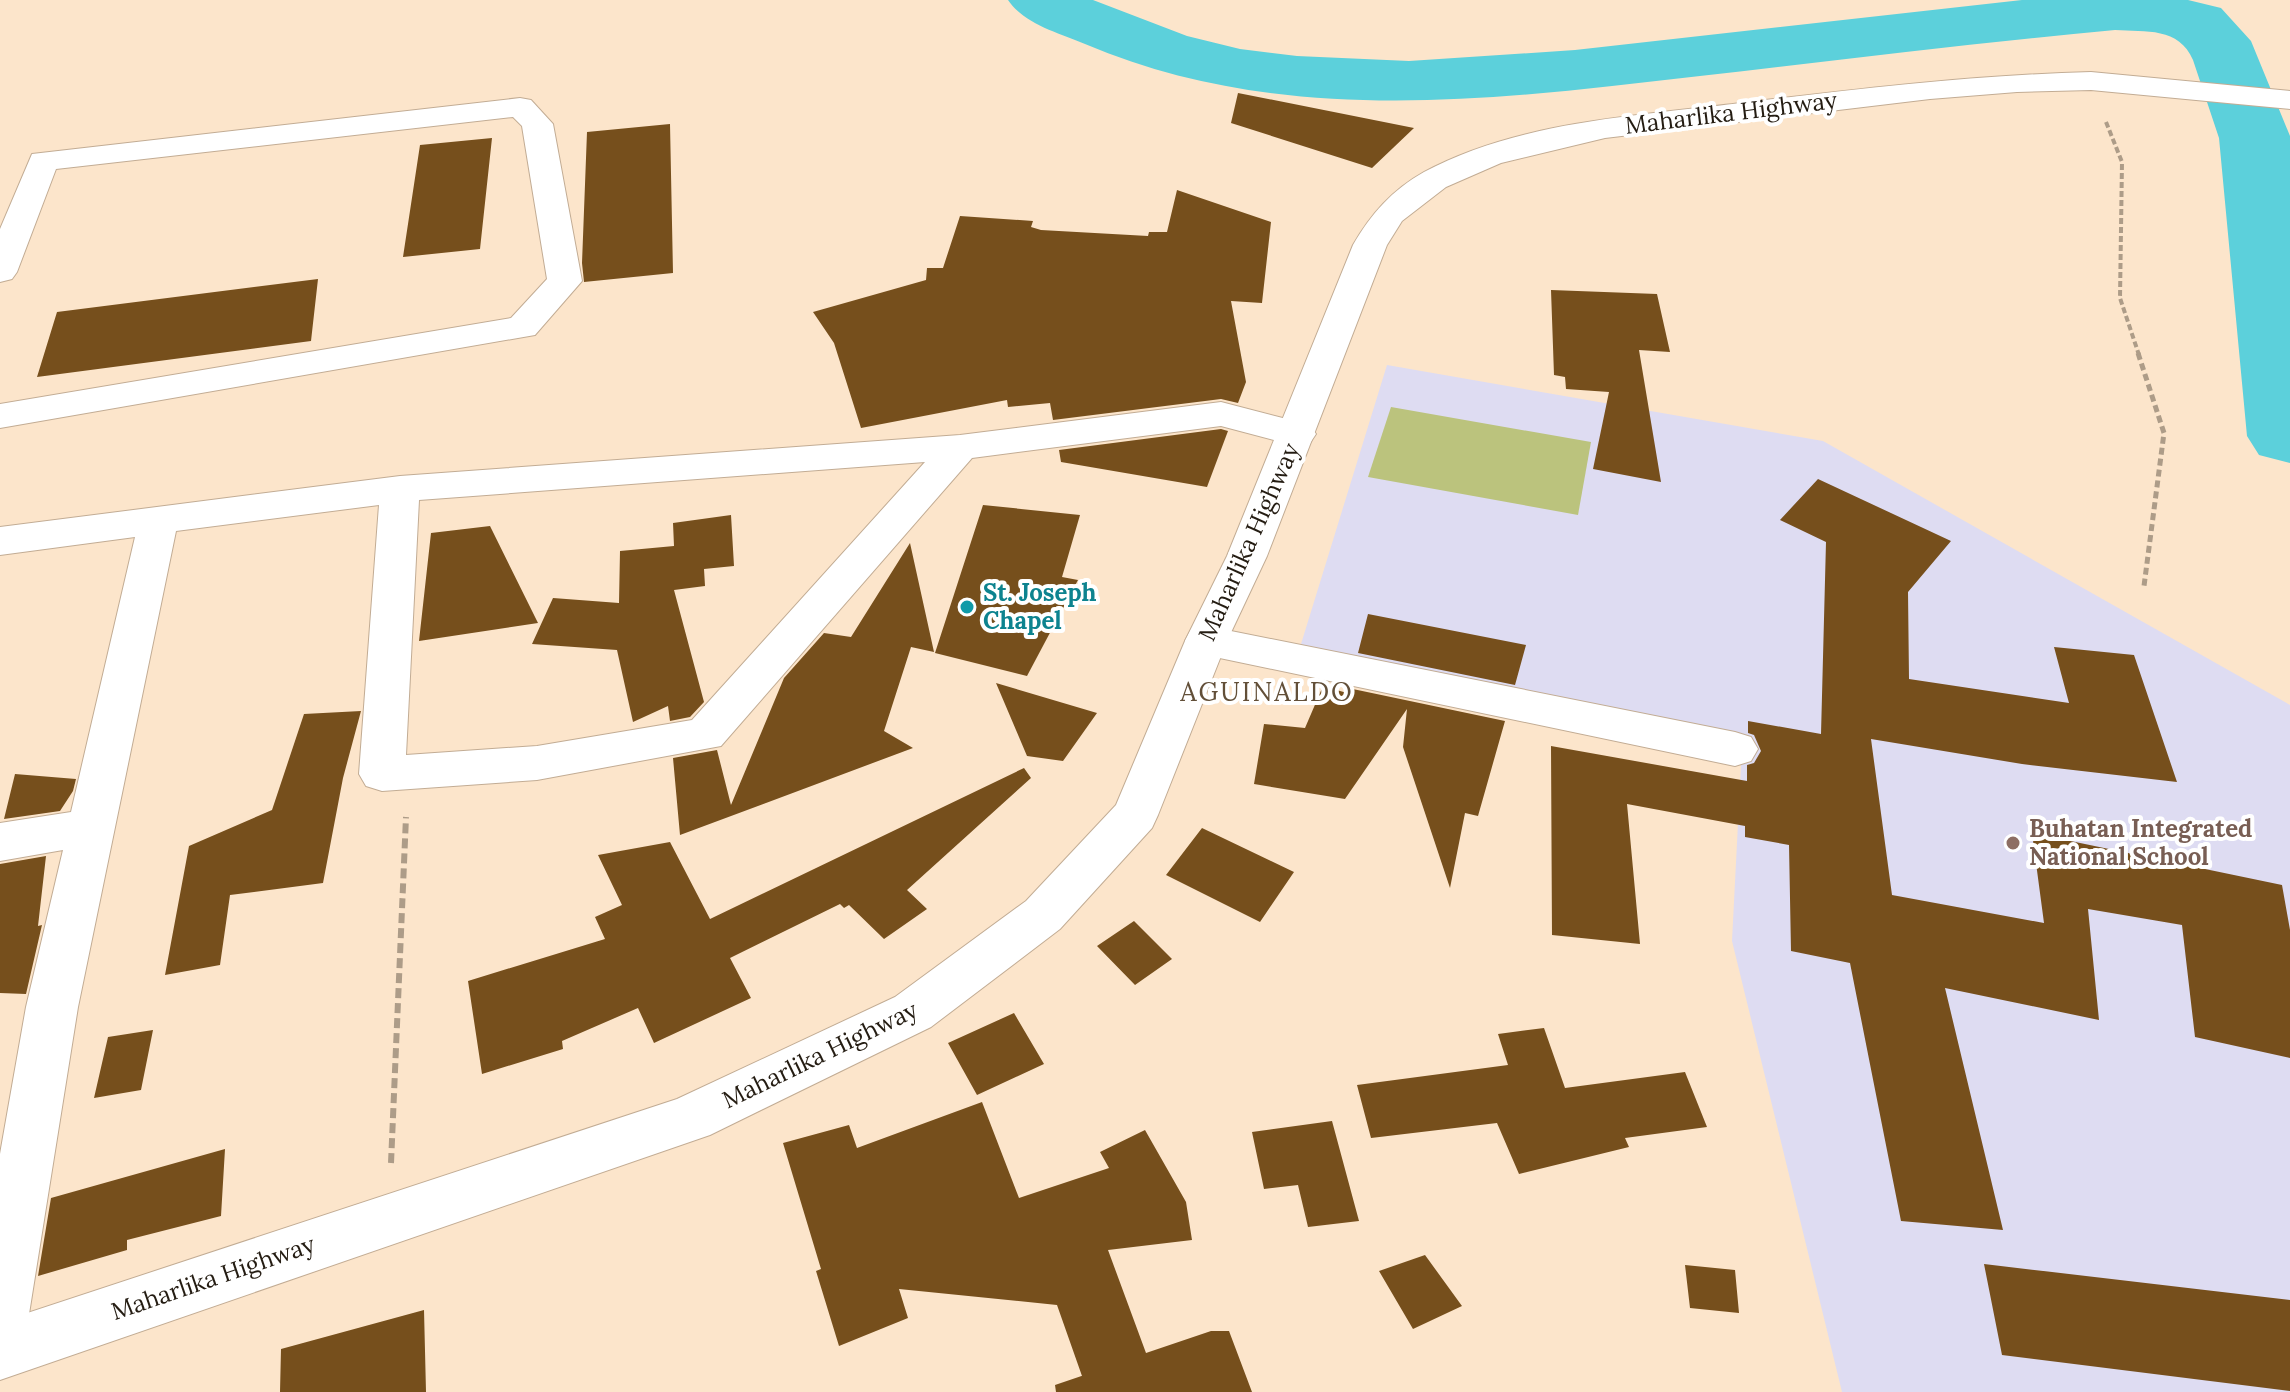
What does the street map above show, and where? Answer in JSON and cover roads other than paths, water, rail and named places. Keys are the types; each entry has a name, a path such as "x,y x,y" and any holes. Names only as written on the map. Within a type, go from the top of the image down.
{"main road":[{"name":"Maharlika Highway","path":"0,1351 691,1118 913,1012 1043,915 1135,815 1206,641 1247,556 1370,245 1390,214 1421,188 1505,152 1605,129 1930,90 2060,81 2116,83 2290,100"},
{"path":"0,272 43,161 520,107 537,124 565,281 522,327 0,416"},
{"path":"0,541 400,489 960,447 1221,414 1297,434"},
{"path":"400,489 382,774 537,763 705,734 960,447"},
{"path":"0,1314 52,1007 159,519"},
{"path":"1206,641 1735,749"},
{"path":"0,842 92,827"}],"waterway":[{"path":"1040,0 1113,32 1188,58 1297,77 1353,81 1464,80 1575,71 2115,11 2166,14 2198,22 2218,41 2255,138 2290,436"}],"place":[{"name":"St. Joseph Chapel","path":"967,607"},
{"name":"Buhatan Integrated National School","path":"2013,843"}],"district":[{"name":"AGUINALDO","path":"1267,692"}]}
